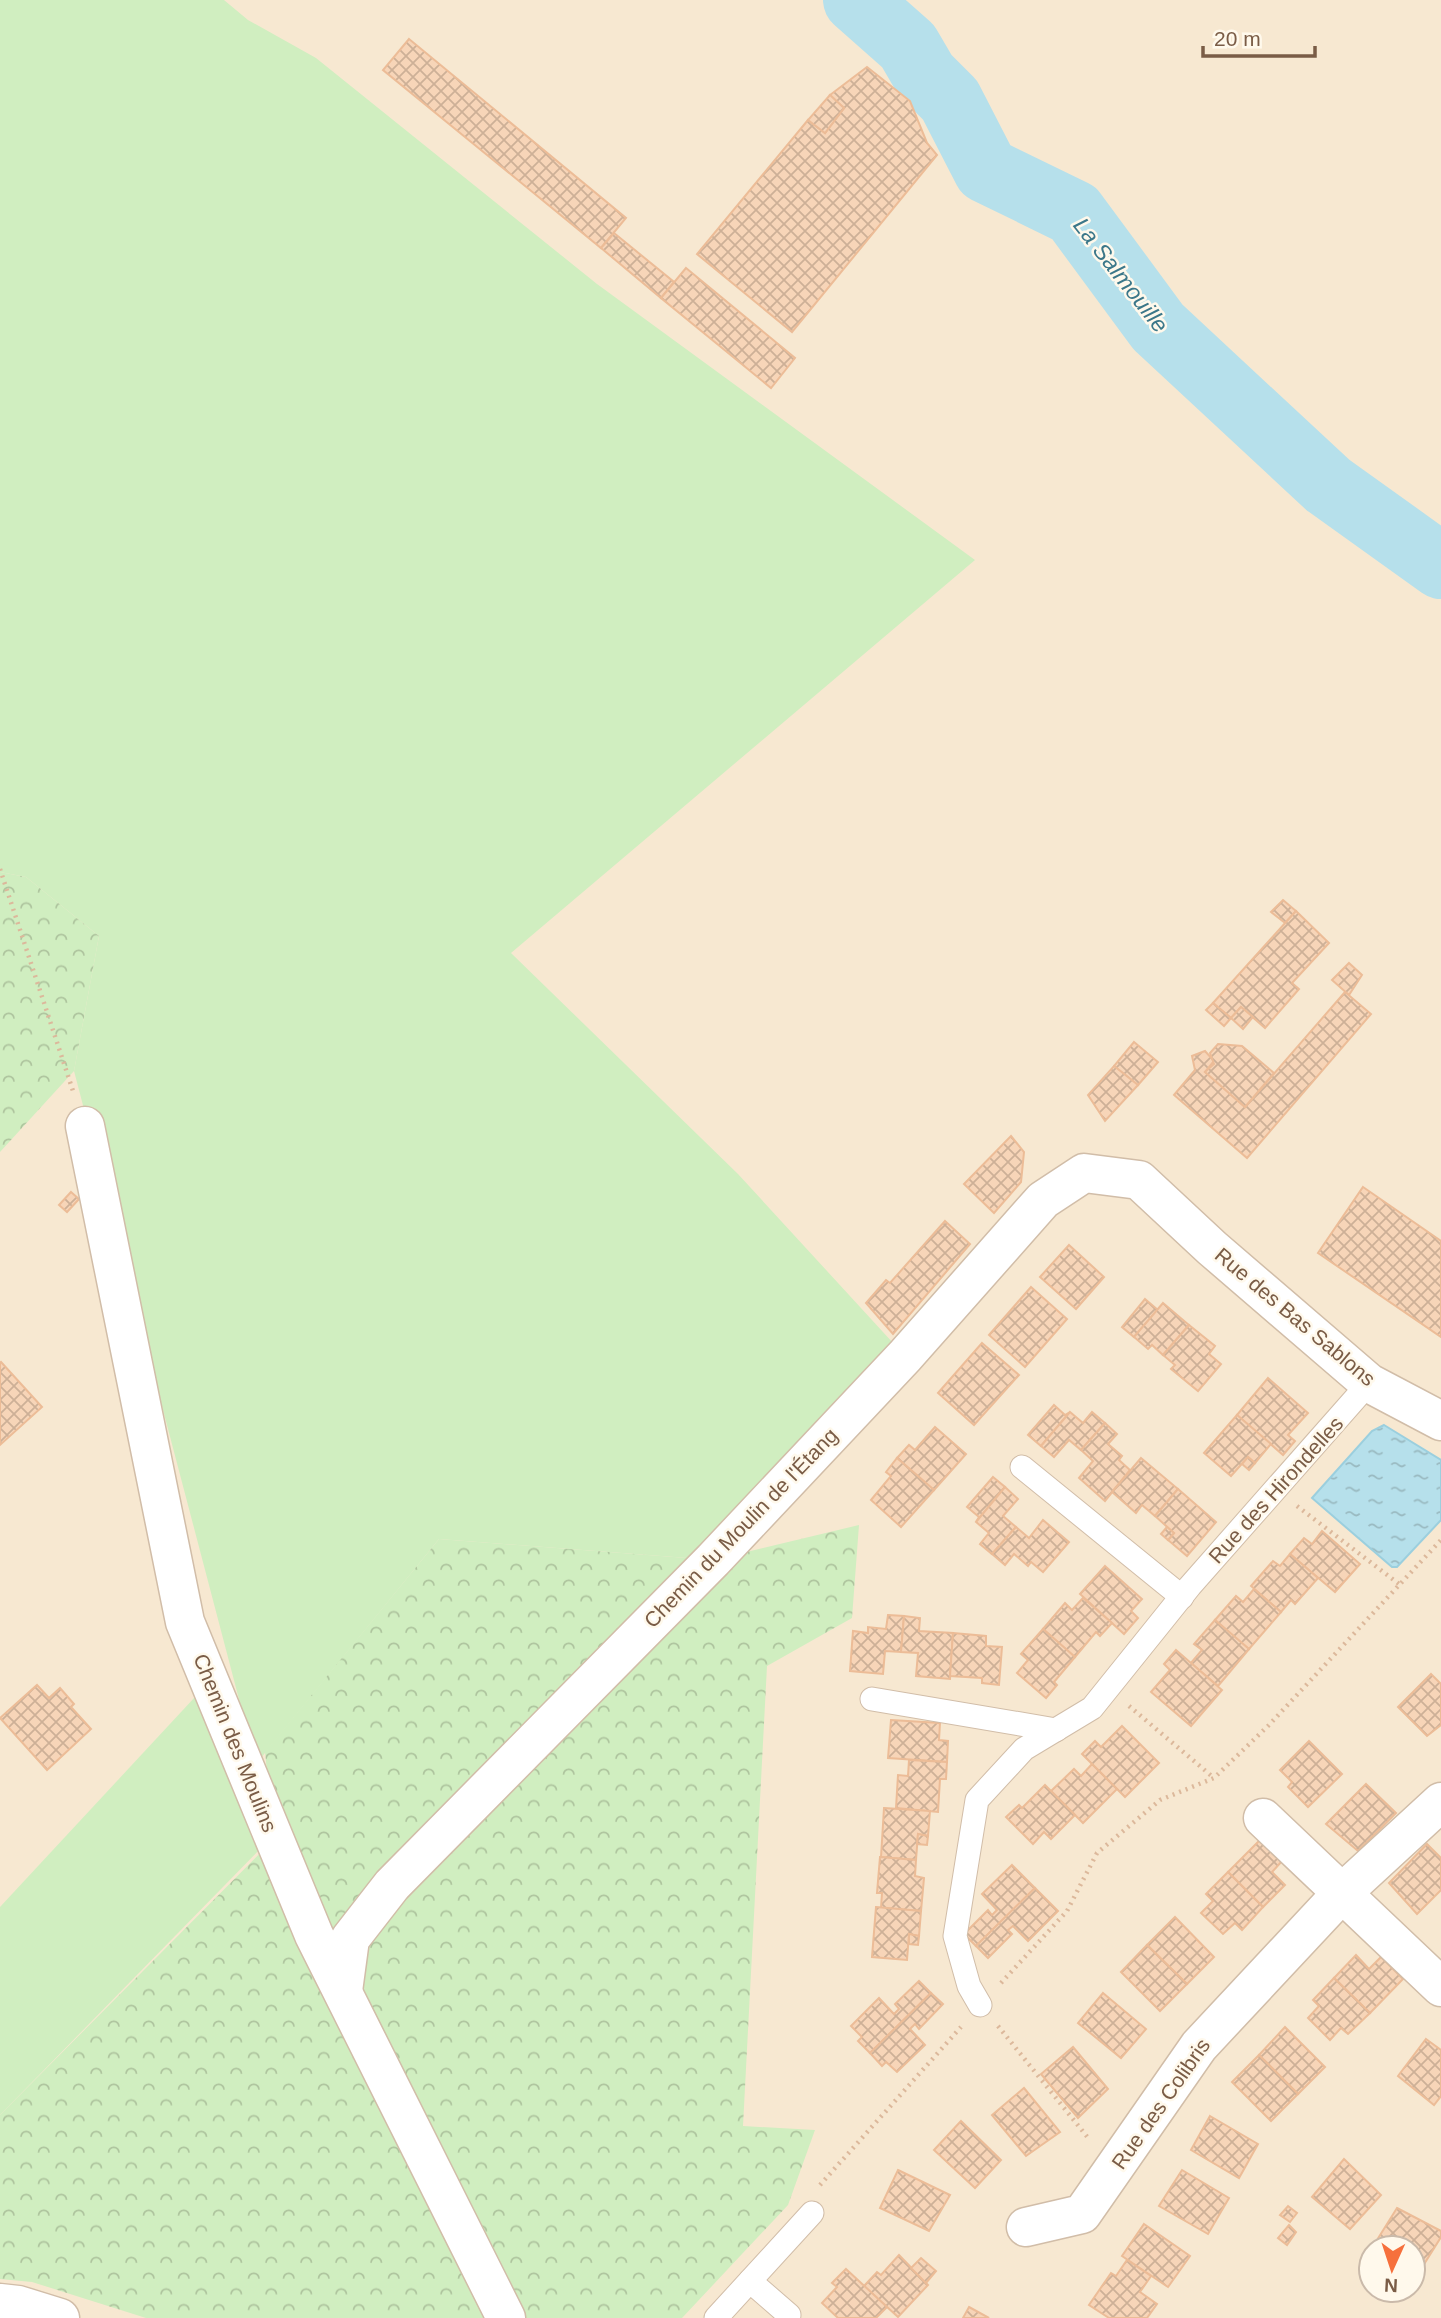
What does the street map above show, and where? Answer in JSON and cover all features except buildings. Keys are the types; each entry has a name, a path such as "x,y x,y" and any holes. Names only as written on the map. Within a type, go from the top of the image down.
{"street":[{"name":"Chemin des Moulins","path":"85,1126 185,1622 314,1935 506,2318"},
{"name":"Chemin du Moulin de l'Étang","path":"343,1991 350,1939 392,1885 713,1560 905,1356 1043,1200 1084,1173 1139,1180 1190,1227"},
{"name":"Rue des Bas Sablons","path":"1190,1227 1369,1383 1441,1421"},
{"name":"Rue des Colibris","path":"1026,2227 1082,2214 1199,2046 1341,1895 1441,1802"},
{"path":"1263,1818 1341,1895 1441,1987"},
{"path":"0,2303 60,2318"}],"lane":[{"name":"Rue des Hirondelles","path":"980,2005 969,1986 955,1936 977,1800 1024,1749 1092,1708 1182,1597 1369,1383"},
{"path":"1022,1467 1182,1597"},
{"path":"872,1699 1056,1730"},
{"path":"716,2318 812,2213"},
{"path":"750,2281 789,2315"}],"path":[{"path":"0,869 85,1126"},
{"path":"1276,1490 1399,1584"},
{"path":"812,2213 814,2191 1068,1910 1097,1853 1160,1800 1214,1778 1269,1725 1441,1540"},
{"path":"1108,1689 1214,1778"},
{"path":"980,2005 1115,2170"}],"shaded area":[{"path":"0,0 1441,0 1441,2318 0,2318"}],"green space":[{"path":"0,0 224,0 248,20 316,58 597,284 975,560 511,953 738,1174 905,1356 713,1560 439,1539 256,1764 74,1071 99,936 26,877 0,872"},
{"path":"0,872 26,877 99,936 74,1071 0,1152"},
{"path":"859,1525 852,1618 767,1666 743,2126 815,2130 788,2205 682,2318 146,2318 32,2282 0,2279 0,2115 274,1839 265,1752 439,1539 713,1560"},
{"path":"195,1697 266,1843 0,2115 0,1907"}],"water":[{"path":"1384,1425 1441,1460 1441,1520 1397,1567 1392,1567 1312,1498 1372,1431"}],"waterway":[{"name":"La Salmouille","path":"856,0 908,46 925,75 950,100 986,170 1074,213 1158,327 1328,485 1441,566"}]}
